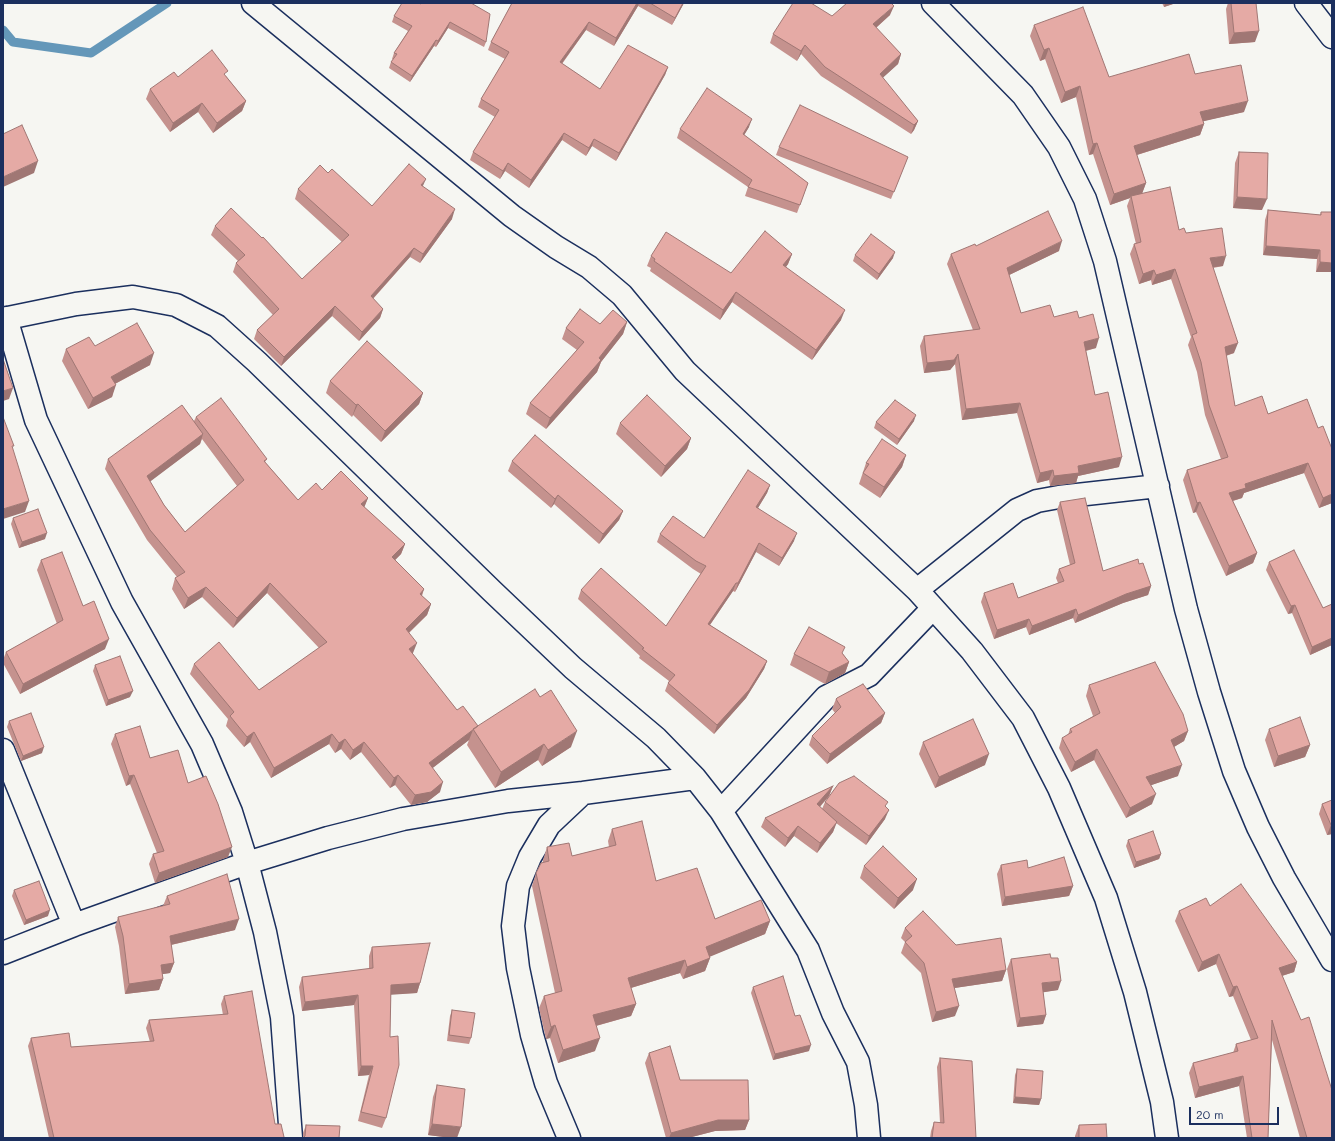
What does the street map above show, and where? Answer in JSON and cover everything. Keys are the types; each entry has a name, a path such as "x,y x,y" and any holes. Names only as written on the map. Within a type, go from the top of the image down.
{"street":[{"path":"253,3 512,216 589,268 622,295 685,371 917,590 972,651 1023,718 1059,788 1106,898 1135,992 1162,1102 1167,1138"},
{"path":"933,3 1023,95 1059,147 1085,198 1105,261 1186,609 1209,692 1234,771 1258,827 1284,878 1332,960"},
{"path":"1306,3 1332,37"},
{"path":"291,1138 282,1017 265,932 248,863 231,812 202,744 122,602 36,420 4,319 76,304 133,297 176,305 217,326 257,362 573,668 656,738 695,778 721,811 808,950 833,1013 858,1062 866,1105 869,1138"},
{"path":"917,590 1017,510 1037,501 1059,497 1158,486"},
{"path":"721,811 826,697 869,675 933,608"},
{"path":"3,750 74,925"},
{"path":"3,953 74,925 248,863 328,838 403,820 508,801 583,794 695,778"},
{"path":"569,1138 546,1083 532,1034 518,968 514,926 518,886 530,857 549,826 583,794"}],"building":[{"path":"402,3 471,3 490,14 486,42 450,22 412,76 391,62 397,54 394,53 412,26 394,16"},
{"path":"512,3 637,3 616,38 589,22 560,62 600,89 628,45 668,67 619,153 594,139 589,148 564,133 531,180 508,163 503,171 473,152 499,110 481,99 509,52 491,42"},
{"path":"650,3 683,3 675,18"},
{"path":"793,3 811,3 832,16 847,3 891,3 894,6 873,24 901,54 880,74 918,121 914,125 825,67 805,45 801,51 773,34"},
{"path":"1231,3 1256,3 1259,31 1234,33"},
{"path":"1083,7 1109,77 1189,54 1195,74 1241,65 1248,101 1200,112 1204,124 1134,146 1146,183 1114,194 1097,143 1093,144 1080,86 1065,92 1049,48 1044,50 1034,25"},
{"path":"212,50 228,71 224,74 246,101 217,123 202,103 173,123 150,89 174,72 178,77"},
{"path":"707,88 752,119 743,134 808,183 800,205 748,187 752,180 680,129"},
{"path":"800,105 908,157 894,192 779,147"},
{"path":"22,125 38,161 3,177 3,134"},
{"path":"1239,152 1268,153 1267,199 1237,197"},
{"path":"409,164 426,179 421,185 455,209 423,254 414,248 371,296 383,309 362,332 335,306 284,357 257,330 279,309 236,263 245,255 215,226 231,208 262,238 263,237 302,279 349,235 298,189 320,165 328,173 332,169 372,206"},
{"path":"1170,187 1179,230 1184,228 1186,233 1222,228 1226,256 1210,258 1238,343 1225,347 1235,406 1262,396 1268,414 1307,399 1318,428 1323,426 1332,449 1332,494 1323,498 1308,463 1245,484 1246,488 1229,493 1257,553 1229,566 1200,502 1197,503 1187,470 1228,457 1209,405 1201,362 1192,335 1197,333 1175,269 1156,275 1154,270 1143,274 1134,244 1141,242 1131,196"},
{"path":"1268,210 1321,215 1321,212 1332,212 1332,263 1320,262 1320,250 1266,246"},
{"path":"1048,211 1062,241 1007,268 1021,313 1050,305 1054,317 1077,311 1079,318 1093,314 1099,338 1084,342 1095,395 1108,392 1122,457 1078,466 1079,473 1054,476 1053,470 1040,473 1020,403 966,409 958,354 954,360 927,363 924,336 980,329 951,254 975,244 976,246"},
{"path":"765,231 792,254 783,265 845,310 816,350 736,292 723,310 654,261 655,259 651,256 666,232 731,273"},
{"path":"871,234 895,252 879,274 855,255"},
{"path":"580,309 600,324 613,310 627,322 599,358 601,360 550,418 530,403 584,342 566,328"},
{"path":"137,323 154,353 111,377 116,385 93,398 66,349 89,337 95,346"},
{"path":"367,341 423,393 385,431 358,404 356,405 330,381"},
{"path":"3,359 13,388 3,391"},
{"path":"647,395 691,438 665,466 620,423"},
{"path":"221,398 267,459 264,461 298,500 316,483 322,490 341,471 368,498 361,504 405,544 392,557 424,589 420,594 431,604 406,629 417,643 409,649 457,710 463,706 478,726 429,763 443,782 431,792 415,795 398,775 394,778 364,742 353,750 345,739 339,743 332,734 274,768 254,732 247,737 230,716 234,712 194,664 219,642 259,690 327,642 270,583 237,618 206,587 188,598 175,578 185,572 150,530 108,459 182,405 203,434 147,476 164,505 185,532 244,480 196,417"},
{"path":"895,400 916,415 899,439 876,422"},
{"path":"3,417 14,446 12,446 29,501 3,509"},
{"path":"535,435 623,511 603,534 558,495 555,499 512,461"},
{"path":"882,439 906,455 884,487 863,473 869,464 866,463"},
{"path":"748,470 770,485 756,507 797,533 782,558 759,543 738,583 736,583 708,624 767,661 749,690 717,725 668,683 675,675 642,649 644,648 581,590 601,568 666,626 706,566 696,561 660,534 673,516 704,538"},
{"path":"1085,498 1103,571 1138,559 1139,564 1143,563 1151,586 1126,594 1078,615 1076,609 1032,626 1029,619 997,630 984,593 1013,583 1018,598 1064,581 1059,569 1075,563 1060,502"},
{"path":"38,509 47,533 22,542 13,518"},
{"path":"1294,550 1323,608 1332,604 1332,638 1312,647 1295,605 1291,606 1269,562"},
{"path":"62,552 83,606 94,601 109,639 23,684 6,652 63,620 41,560"},
{"path":"809,627 845,647 842,653 849,662 829,672 794,654"},
{"path":"120,656 133,691 108,700 95,665"},
{"path":"1155,662 1183,714 1188,731 1171,740 1182,765 1146,777 1156,794 1130,808 1097,749 1075,762 1062,738 1072,732 1070,729 1100,713 1089,685"},
{"path":"863,684 885,713 830,754 812,736 841,707 836,699"},
{"path":"535,689 540,697 551,690 577,731 548,750 544,744 501,772 473,729"},
{"path":"31,713 44,747 23,756 9,721"},
{"path":"1300,717 1310,745 1278,756 1269,729"},
{"path":"973,719 989,754 939,777 923,742"},
{"path":"140,726 150,758 178,750 188,783 206,776 218,804 232,847 159,873 153,854 164,851 134,775 129,776 115,734"},
{"path":"854,776 888,802 885,806 889,810 869,836 825,802 839,783"},
{"path":"833,786 817,804 837,822 820,843 798,826 788,838 765,818"},
{"path":"1332,800 1332,825 1331,825 1322,804"},
{"path":"642,821 656,881 697,868 715,919 761,900 770,921 706,947 710,958 687,967 685,960 628,978 636,1004 593,1015 600,1038 563,1050 555,1025 551,1027 544,996 562,991 536,873 541,863 549,861 547,847 569,843 572,856 616,845 612,829"},
{"path":"1153,831 1161,854 1136,862 1128,840"},
{"path":"883,846 917,879 898,898 864,866"},
{"path":"1064,857 1073,886 1005,897 1001,865 1027,860 1028,868"},
{"path":"227,874 239,919 170,936 174,963 161,965 163,979 129,984 123,936 118,917 170,904 167,896"},
{"path":"39,881 50,910 26,920 14,890"},
{"path":"1241,884 1297,962 1279,968 1301,1020 1309,1017 1332,1090 1332,1138 1307,1138 1272,1020 1268,1138 1252,1138 1243,1076 1199,1087 1193,1063 1238,1051 1236,1044 1258,1038 1237,986 1233,987 1219,954 1202,962 1179,911 1206,898 1210,906"},
{"path":"923,911 956,945 1001,938 1006,970 952,979 959,1006 936,1012 924,963 905,942 912,936 905,928"},
{"path":"430,943 420,983 391,985 390,1037 398,1036 399,1065 386,1118 361,1112 373,1066 361,1066 358,995 305,1002 302,977 373,968 372,947"},
{"path":"1050,954 1051,958 1058,958 1061,981 1042,983 1046,1015 1020,1018 1011,959"},
{"path":"783,976 795,1016 800,1015 811,1045 775,1054 753,987"},
{"path":"252,991 275,1124 281,1124 285,1138 54,1138 31,1038 69,1033 71,1047 154,1041 149,1020 228,1014 224,996"},
{"path":"452,1010 475,1013 471,1038 449,1035"},
{"path":"670,1046 680,1080 748,1080 749,1120 718,1120 671,1133 649,1053"},
{"path":"940,1058 972,1061 976,1138 932,1138 934,1122 944,1123"},
{"path":"1017,1069 1043,1071 1041,1099 1015,1097"},
{"path":"437,1085 465,1089 461,1127 432,1124"},
{"path":"1106,1124 1107,1138 1079,1138 1079,1125"},
{"path":"306,1125 340,1126 339,1138 303,1138 305,1136"}],"waterway":[{"path":"3,30 13,42 91,53 167,3"}]}
